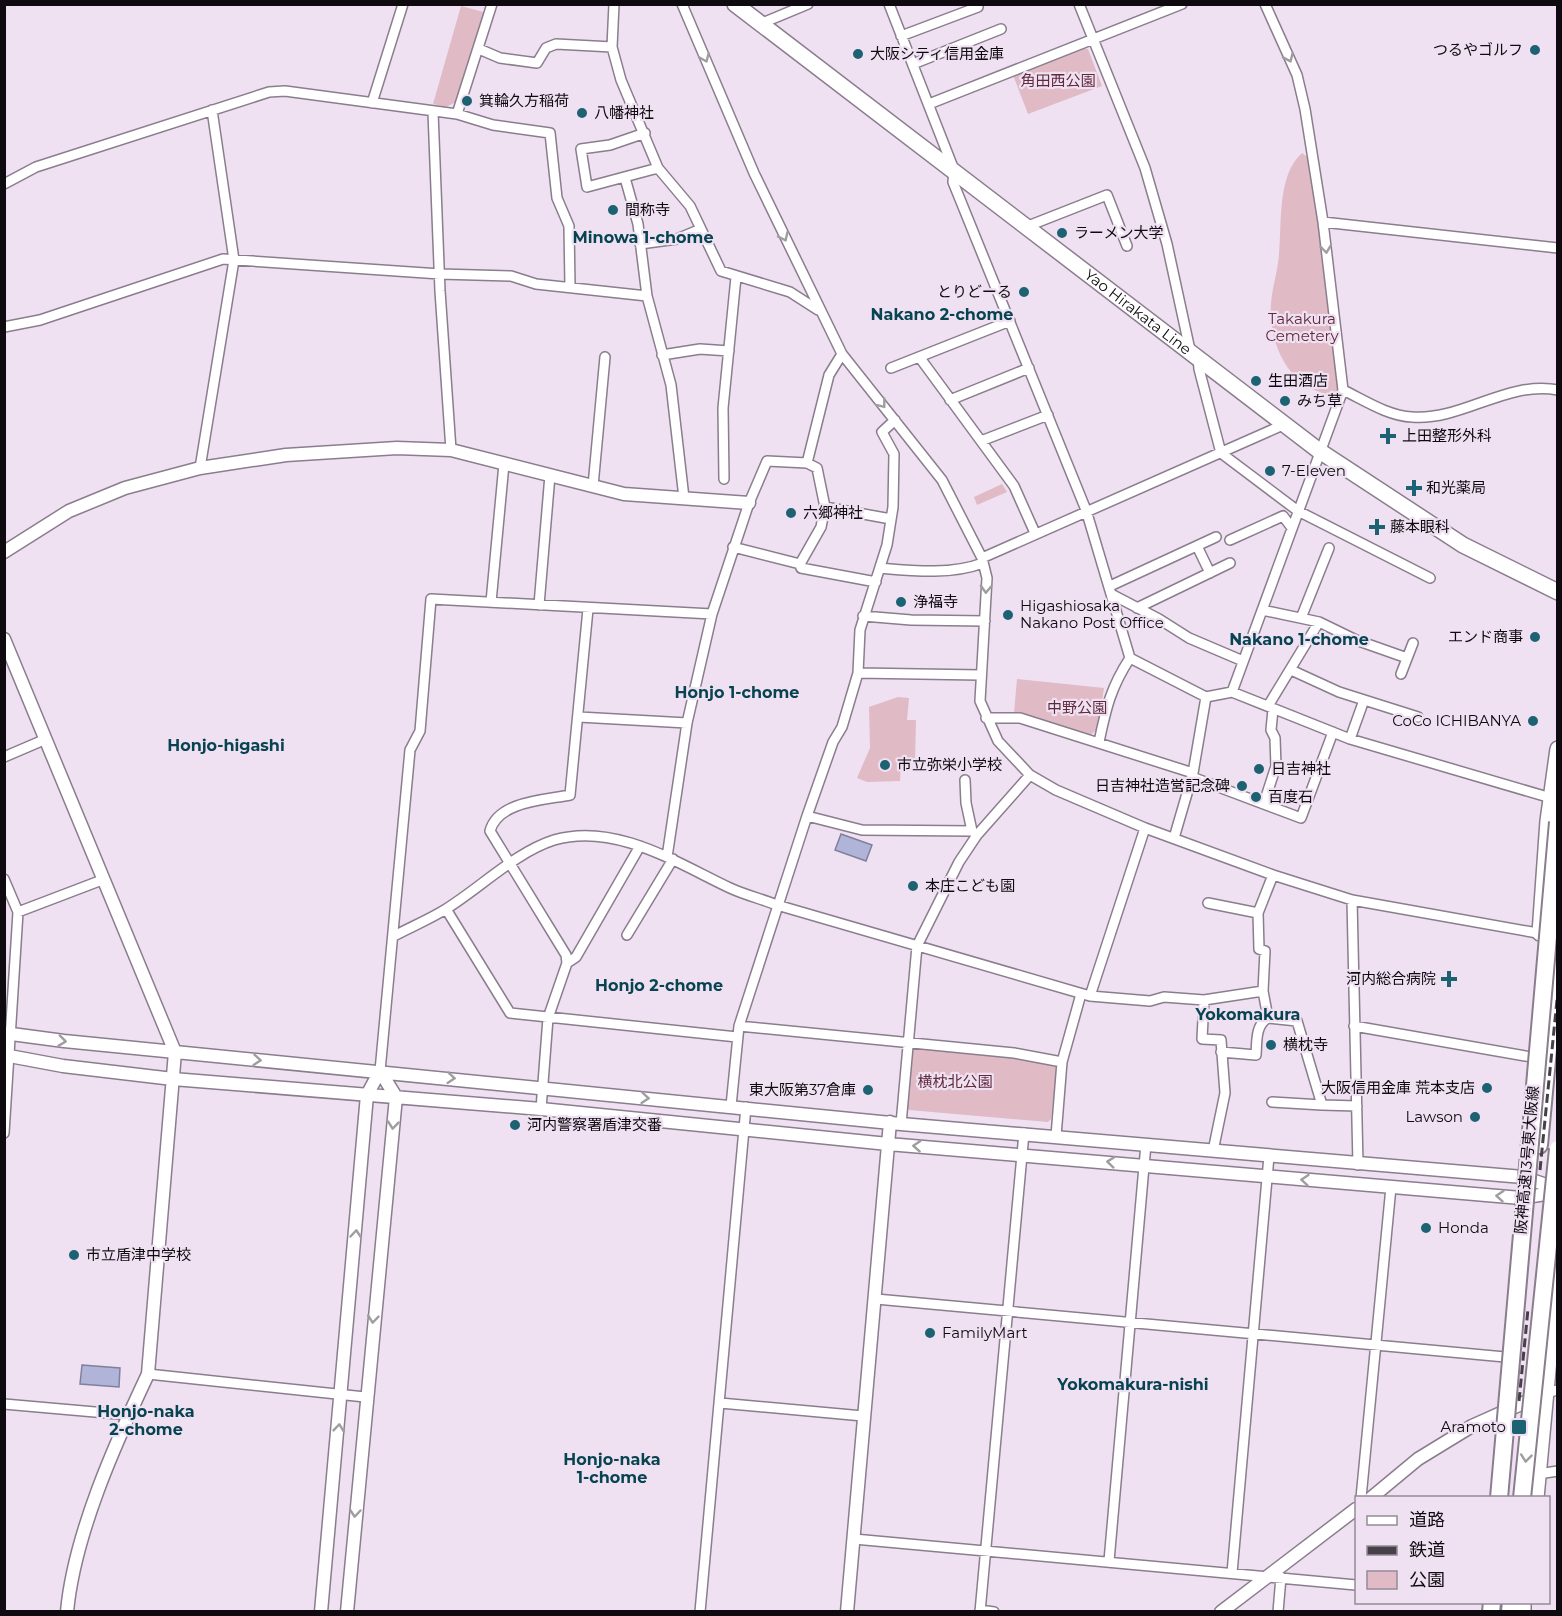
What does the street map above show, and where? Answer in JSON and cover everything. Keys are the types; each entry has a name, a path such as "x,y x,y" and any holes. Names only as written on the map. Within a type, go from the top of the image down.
{"highway":[{"name":"阪神高速13号東大阪線","path":"1499,1496 1557,822"},
{"path":"1513,1330 1531,1210 1557,944"},
{"path":"1530,1424 1532,1347 1557,1037"},
{"name":"阪神高速13号東大阪線","path":"1522,1496 1557,1149"}],"main road":[{"name":"Yao Hirakata Line","path":"735,4 1318,450 1463,545 1557,592"},
{"path":"1493,1496 1521,1198 1540,933 1557,749"},
{"path":"1536,1496 1551,1391 1557,1263"}],"street":[{"path":"372,103 403,4"},
{"path":"457,114 492,4"},
{"path":"614,4 612,47 621,80 658,168 690,206 722,271 790,292 818,310"},
{"path":"682,4 754,173 818,310 842,354 942,480 983,560 987,578 980,701 998,741 1030,775 1056,790 1145,828 1273,875 1352,900 1557,937"},
{"path":"760,24 808,4"},
{"path":"889,4 954,170 953,182 1086,510 1130,658 1206,697 1232,692 1350,739 1551,798"},
{"path":"1078,4 1145,168 1221,453 1298,512 1430,578"},
{"path":"929,104 1094,41 1182,4"},
{"path":"1232,692 1298,512 1318,450 1343,390 1323,222 1305,109 1297,75 1265,4"},
{"path":"901,36 978,6"},
{"path":"913,64 1001,29"},
{"path":"479,49 500,58 537,63 546,48 556,44 612,47"},
{"path":"4,184 36,166 269,92 285,91 457,114 493,125 550,133 557,198 569,226 570,286"},
{"path":"200,468 234,260 212,110"},
{"path":"433,112 451,450"},
{"path":"645,133 610,145 581,149 587,188 658,168"},
{"path":"625,178 638,224 647,296 671,385 684,498"},
{"path":"1028,226 1107,195 1127,246"},
{"path":"1323,222 1557,248"},
{"path":"640,244 677,239 701,229"},
{"path":"4,327 40,320 223,259 440,274 511,276 536,284 647,296"},
{"path":"724,479 723,408 736,277"},
{"path":"891,368 1010,321"},
{"path":"662,355 700,349 729,351"},
{"path":"807,463 829,375 842,354"},
{"path":"593,486 605,357"},
{"path":"920,358 1014,486 1035,533"},
{"path":"950,400 1029,368"},
{"path":"1343,390 1390,412 1409,417 1429,418 1520,391 1545,387 1557,390"},
{"path":"981,441 1048,416"},
{"path":"731,1106 739,1026 807,816 833,742 842,727 858,673 860,630 880,568 891,519 896,472 894,454 882,432 895,420"},
{"path":"880,568 923,572 932,569 969,568 1035,533 1283,424"},
{"path":"4,552 69,511 125,488 200,468 286,455 397,448 451,450 624,494 749,502"},
{"path":"627,935 670,858 687,723 712,614 749,502 767,461 807,463 817,468 825,507 821,527 800,564"},
{"path":"491,602 504,464"},
{"path":"539,604 550,475"},
{"path":"825,507 891,519"},
{"path":"1230,540 1283,516 1292,528"},
{"path":"1111,591 1216,537"},
{"path":"1197,546 1210,573"},
{"path":"734,548 800,564 801,568 876,582"},
{"path":"1301,618 1329,548"},
{"path":"1137,608 1230,563"},
{"path":"1111,591 1189,638 1243,661"},
{"path":"321,1611 368,1095 380,1071 410,750 420,731 431,599 712,614"},
{"path":"542,1109 548,1018 567,963 566,955 490,831 492,822 517,806 570,795 588,609"},
{"path":"1262,610 1319,622 1356,640 1407,657"},
{"path":"864,616 910,620 985,621"},
{"path":"1264,803 1276,766 1275,738 1271,730 1271,707 1319,622"},
{"path":"4,639 175,1052 148,1374 129,1415 78,1547 69,1583 67,1611"},
{"path":"1401,674 1413,643"},
{"path":"1099,742 1108,699 1115,682 1130,658"},
{"path":"1291,670 1364,700 1418,717"},
{"path":"858,673 980,675"},
{"path":"1174,838 1192,775 1206,697"},
{"path":"1350,739 1364,700"},
{"path":"579,717 687,723"},
{"path":"986,718 1020,718 1099,742 1192,775 1301,818 1333,732"},
{"path":"4,757 46,739"},
{"path":"847,1611 888,1143 895,1123 908,1042 917,946 974,833 1030,775"},
{"path":"965,780 966,803 974,833"},
{"path":"807,816 862,830 974,833"},
{"path":"1056,1136 1062,1062 1145,828"},
{"path":"394,936 446,909 511,863 552,841 577,836 613,839 640,846 670,858 732,889 777,905 1086,995 1150,1000 1164,997 1204,1000 1263,991"},
{"path":"567,963 576,957 640,846"},
{"path":"1268,1018 1263,991 1265,951 1259,949 1258,913 1273,875"},
{"path":"4,879 18,912 8,1034 4,1133"},
{"path":"18,912 102,880"},
{"path":"1352,900 1358,1165"},
{"path":"1208,903 1258,913"},
{"path":"446,909 510,1014 737,1037"},
{"path":"1204,1000 1202,1039 1221,1040 1225,1092 1213,1151"},
{"path":"1221,1052 1256,1055 1258,1032 1263,1020 1268,1018 1297,1021 1322,1104"},
{"path":"739,1026 1014,1053 1062,1062"},
{"path":"1354,1026 1531,1057"},
{"path":"8,1034 895,1123 1358,1165 1522,1177 1557,1191"},
{"path":"7,1056 173,1079 542,1109 744,1130 1268,1177 1521,1198 1557,1191"},
{"path":"347,1611 365,1397 396,1097 380,1071"},
{"path":"1272,1102 1357,1106"},
{"path":"700,1611 746,1107"},
{"path":"994,1611 980,1611 1024,1133"},
{"path":"1109,1561 1146,1144"},
{"path":"1232,1573 1255,1335 1269,1156"},
{"path":"1361,1496 1391,1186"},
{"path":"876,1299 1505,1357"},
{"path":"148,1374 365,1397"},
{"path":"1372,1496 1418,1459 1472,1426 1551,1391"},
{"path":"720,1403 863,1416"},
{"path":"4,1404 129,1415"},
{"path":"1538,1474 1557,1471"},
{"path":"1221,1611 1355,1510"},
{"path":"854,1539 1355,1585"},
{"path":"1278,1611 1281,1577"}],"green space":[{"path":"461,6 487,13 456,102 446,107 433,104"},
{"name":"角田西公園","path":"1083,48 1088,49 1102,86 1028,114 1013,75"},
{"name":"Takakura Cemetery","path":"1302,153 1310,159 1338,384 1336,395 1306,386 1295,376 1285,364 1278,350 1271,320 1282,200 1288,174"},
{"path":"1002,484 1007,492 977,505 974,497"},
{"name":"中野公園","path":"1017,679 1104,688 1098,729 1090,735 1014,713"},
{"path":"898,697 909,698 907,720 916,720 915,761 901,762 900,781 867,782 857,778 870,748 869,707"},
{"name":"横枕北公園","path":"917,1048 1012,1055 1053,1064 1057,1069 1051,1119 1048,1122 909,1110 906,1107 910,1054"}],"water":[{"path":"841,834 872,845 866,861 835,850"},
{"path":"82,1365 120,1368 119,1387 80,1384"}],"railway":[{"path":"1540,1170 1558,990"},
{"path":"1519,1401 1528,1309"},
{"path":"1517,1496 1525,1417"}],"place":[{"name":"つるやゴルフ","path":"1535,50"},
{"name":"大阪シティ信用金庫","path":"858,54"},
{"name":"箕輪久方稲荷","path":"467,101"},
{"name":"八幡神社","path":"582,113"},
{"name":"間称寺","path":"613,210"},
{"name":"ラーメン大学","path":"1062,233"},
{"name":"とりどーる","path":"1024,292"},
{"name":"生田酒店","path":"1256,381"},
{"name":"みち草","path":"1285,401"},
{"name":"上田整形外科","path":"1388,436"},
{"name":"7-Eleven","path":"1270,471"},
{"name":"和光薬局","path":"1414,488"},
{"name":"六郷神社","path":"791,513"},
{"name":"藤本眼科","path":"1377,527"},
{"name":"浄福寺","path":"901,602"},
{"name":"Higashiosaka Nakano Post Office","path":"1008,615"},
{"name":"エンド商事","path":"1535,637"},
{"name":"CoCo ICHIBANYA","path":"1533,721"},
{"name":"市立弥栄小学校","path":"885,765"},
{"name":"日吉神社","path":"1259,769"},
{"name":"日吉神社造営記念碑","path":"1242,786"},
{"name":"百度石","path":"1256,797"},
{"name":"本庄こども園","path":"913,886"},
{"name":"河内総合病院","path":"1449,979"},
{"name":"横枕寺","path":"1271,1045"},
{"name":"大阪信用金庫 荒本支店","path":"1487,1088"},
{"name":"東大阪第37倉庫","path":"868,1090"},
{"name":"Lawson","path":"1475,1117"},
{"name":"河内警察署盾津交番","path":"515,1125"},
{"name":"Honda","path":"1426,1228"},
{"name":"市立盾津中学校","path":"74,1255"},
{"name":"FamilyMart","path":"930,1333"},
{"name":"Aramoto","path":"1519,1427"}],"district":[{"name":"Minowa 1-chome","path":"643,237"},
{"name":"Nakano 2-chome","path":"942,314"},
{"name":"Nakano 1-chome","path":"1299,639"},
{"name":"Honjo 1-chome","path":"737,692"},
{"name":"Honjo-higashi","path":"226,745"},
{"name":"Honjo 2-chome","path":"659,985"},
{"name":"Yokomakura","path":"1248,1014"},
{"name":"Yokomakura-nishi","path":"1133,1384"},
{"name":"Honjo-naka 2-chome","path":"146,1420"},
{"name":"Honjo-naka 1-chome","path":"612,1468"}]}
